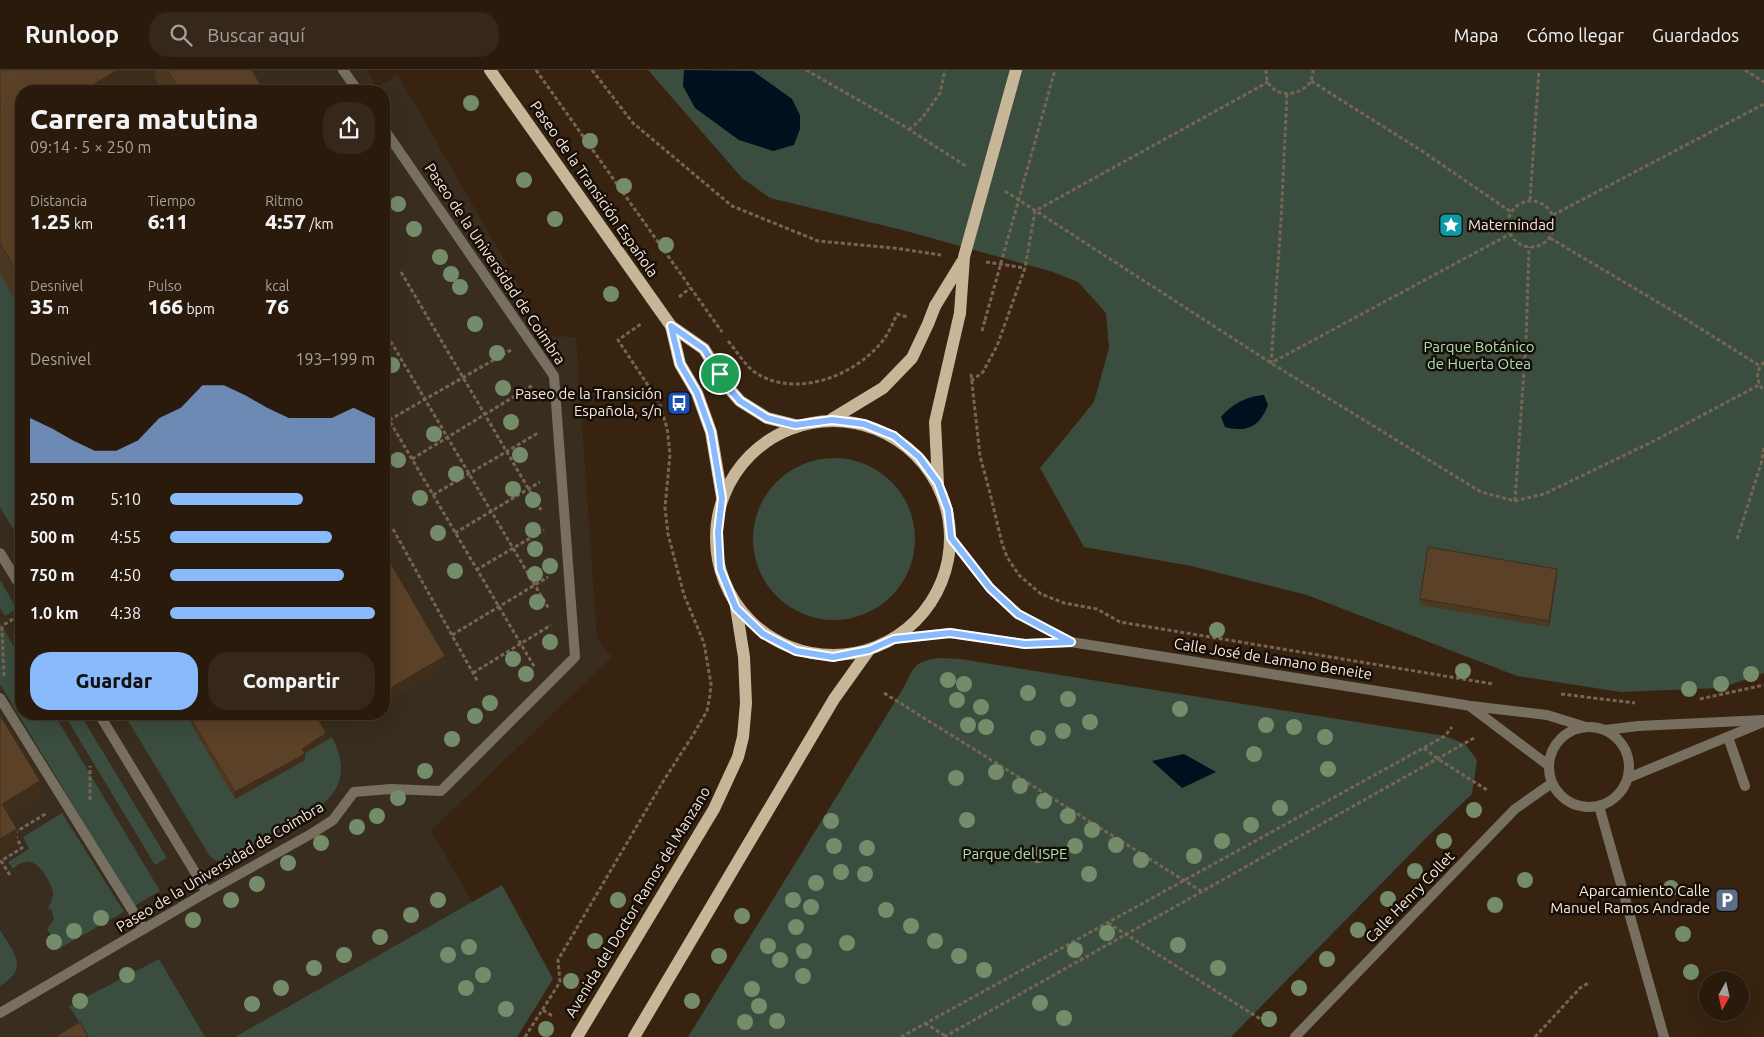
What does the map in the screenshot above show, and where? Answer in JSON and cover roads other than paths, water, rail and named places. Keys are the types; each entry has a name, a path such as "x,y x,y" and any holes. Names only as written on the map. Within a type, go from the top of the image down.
{"main road":[{"name":"Paseo de la Transición Española","path":"490,70 671,326 704,349 726,385 740,401 767,418 795,425"},
{"path":"938,483 935,422 960,313 964,257 1016,70"},
{"path":"832,420 882,388 912,358 934,306 964,257"},
{"name":"Paseo de la Transición Española","path":"671,326 680,364 697,393 711,432 722,498"},
{"path":"832,420 864,424 894,436 919,457 938,483 948,510 951,538 944,578 924,612 894,639 869,650 833,657 796,651 763,634 736,608 720,569 718,532 722,498 736,468 762,442 795,425 832,420"},
{"name":"Avenida del Doctor Ramos del Manzano","path":"577,1037 714,810 738,757 743,737 746,702 744,656 736,608"},
{"path":"634,1037 834,699 869,650"}],"street":[{"path":"343,70 354,85"},
{"name":"Paseo de la Universidad de Coimbra","path":"0,1013 333,820 354,792 391,790 441,791 574,658 553,374 390,138"},
{"name":"Calle José de Lamano Beneite","path":"951,538 990,588 1018,614 1071,642"},
{"path":"0,553 15,577"},
{"name":"Calle José de Lamano Beneite","path":"894,639 950,633 1025,644 1071,642 1471,706 1547,715 1586,727"},
{"path":"2,702 144,929"},
{"name":"Calle José de Lamano Beneite","path":"1471,706 1548,765"},
{"path":"103,720 207,892"},
{"path":"1605,730 1638,726 1764,721"},
{"path":"1628,778 1764,721"},
{"path":"1596,727 1605,730 1620,741 1628,759 1628,778 1622,790 1612,800 1600,806 1585,807 1571,804 1560,795 1552,783 1548,765 1552,751 1560,738 1572,730 1596,727"},
{"path":"1728,737 1745,786"},
{"name":"Calle Henry Collet","path":"1295,1037 1515,809 1552,783"},
{"path":"1600,806 1664,1037"}],"water":[{"path":"684,70 753,71 792,99 800,115 800,129 794,145 773,151 739,140 695,108 683,86"},
{"path":"1264,395 1268,405 1257,423 1240,429 1225,427 1221,417 1230,408 1246,399"},
{"path":"1184,754 1216,772 1182,788 1152,761"}],"place":[{"name":"Maternindad","path":"1451,225"},
{"name":"Paseo de la Transición Española, s/n","path":"679,403"},
{"name":"Aparcamiento Calle Manuel Ramos Andrade","path":"1727,900"}],"park label":[{"name":"Parque Botánico de Huerta Otea","path":"1479,356"},
{"name":"Parque del ISPE","path":"1015,854"}]}
